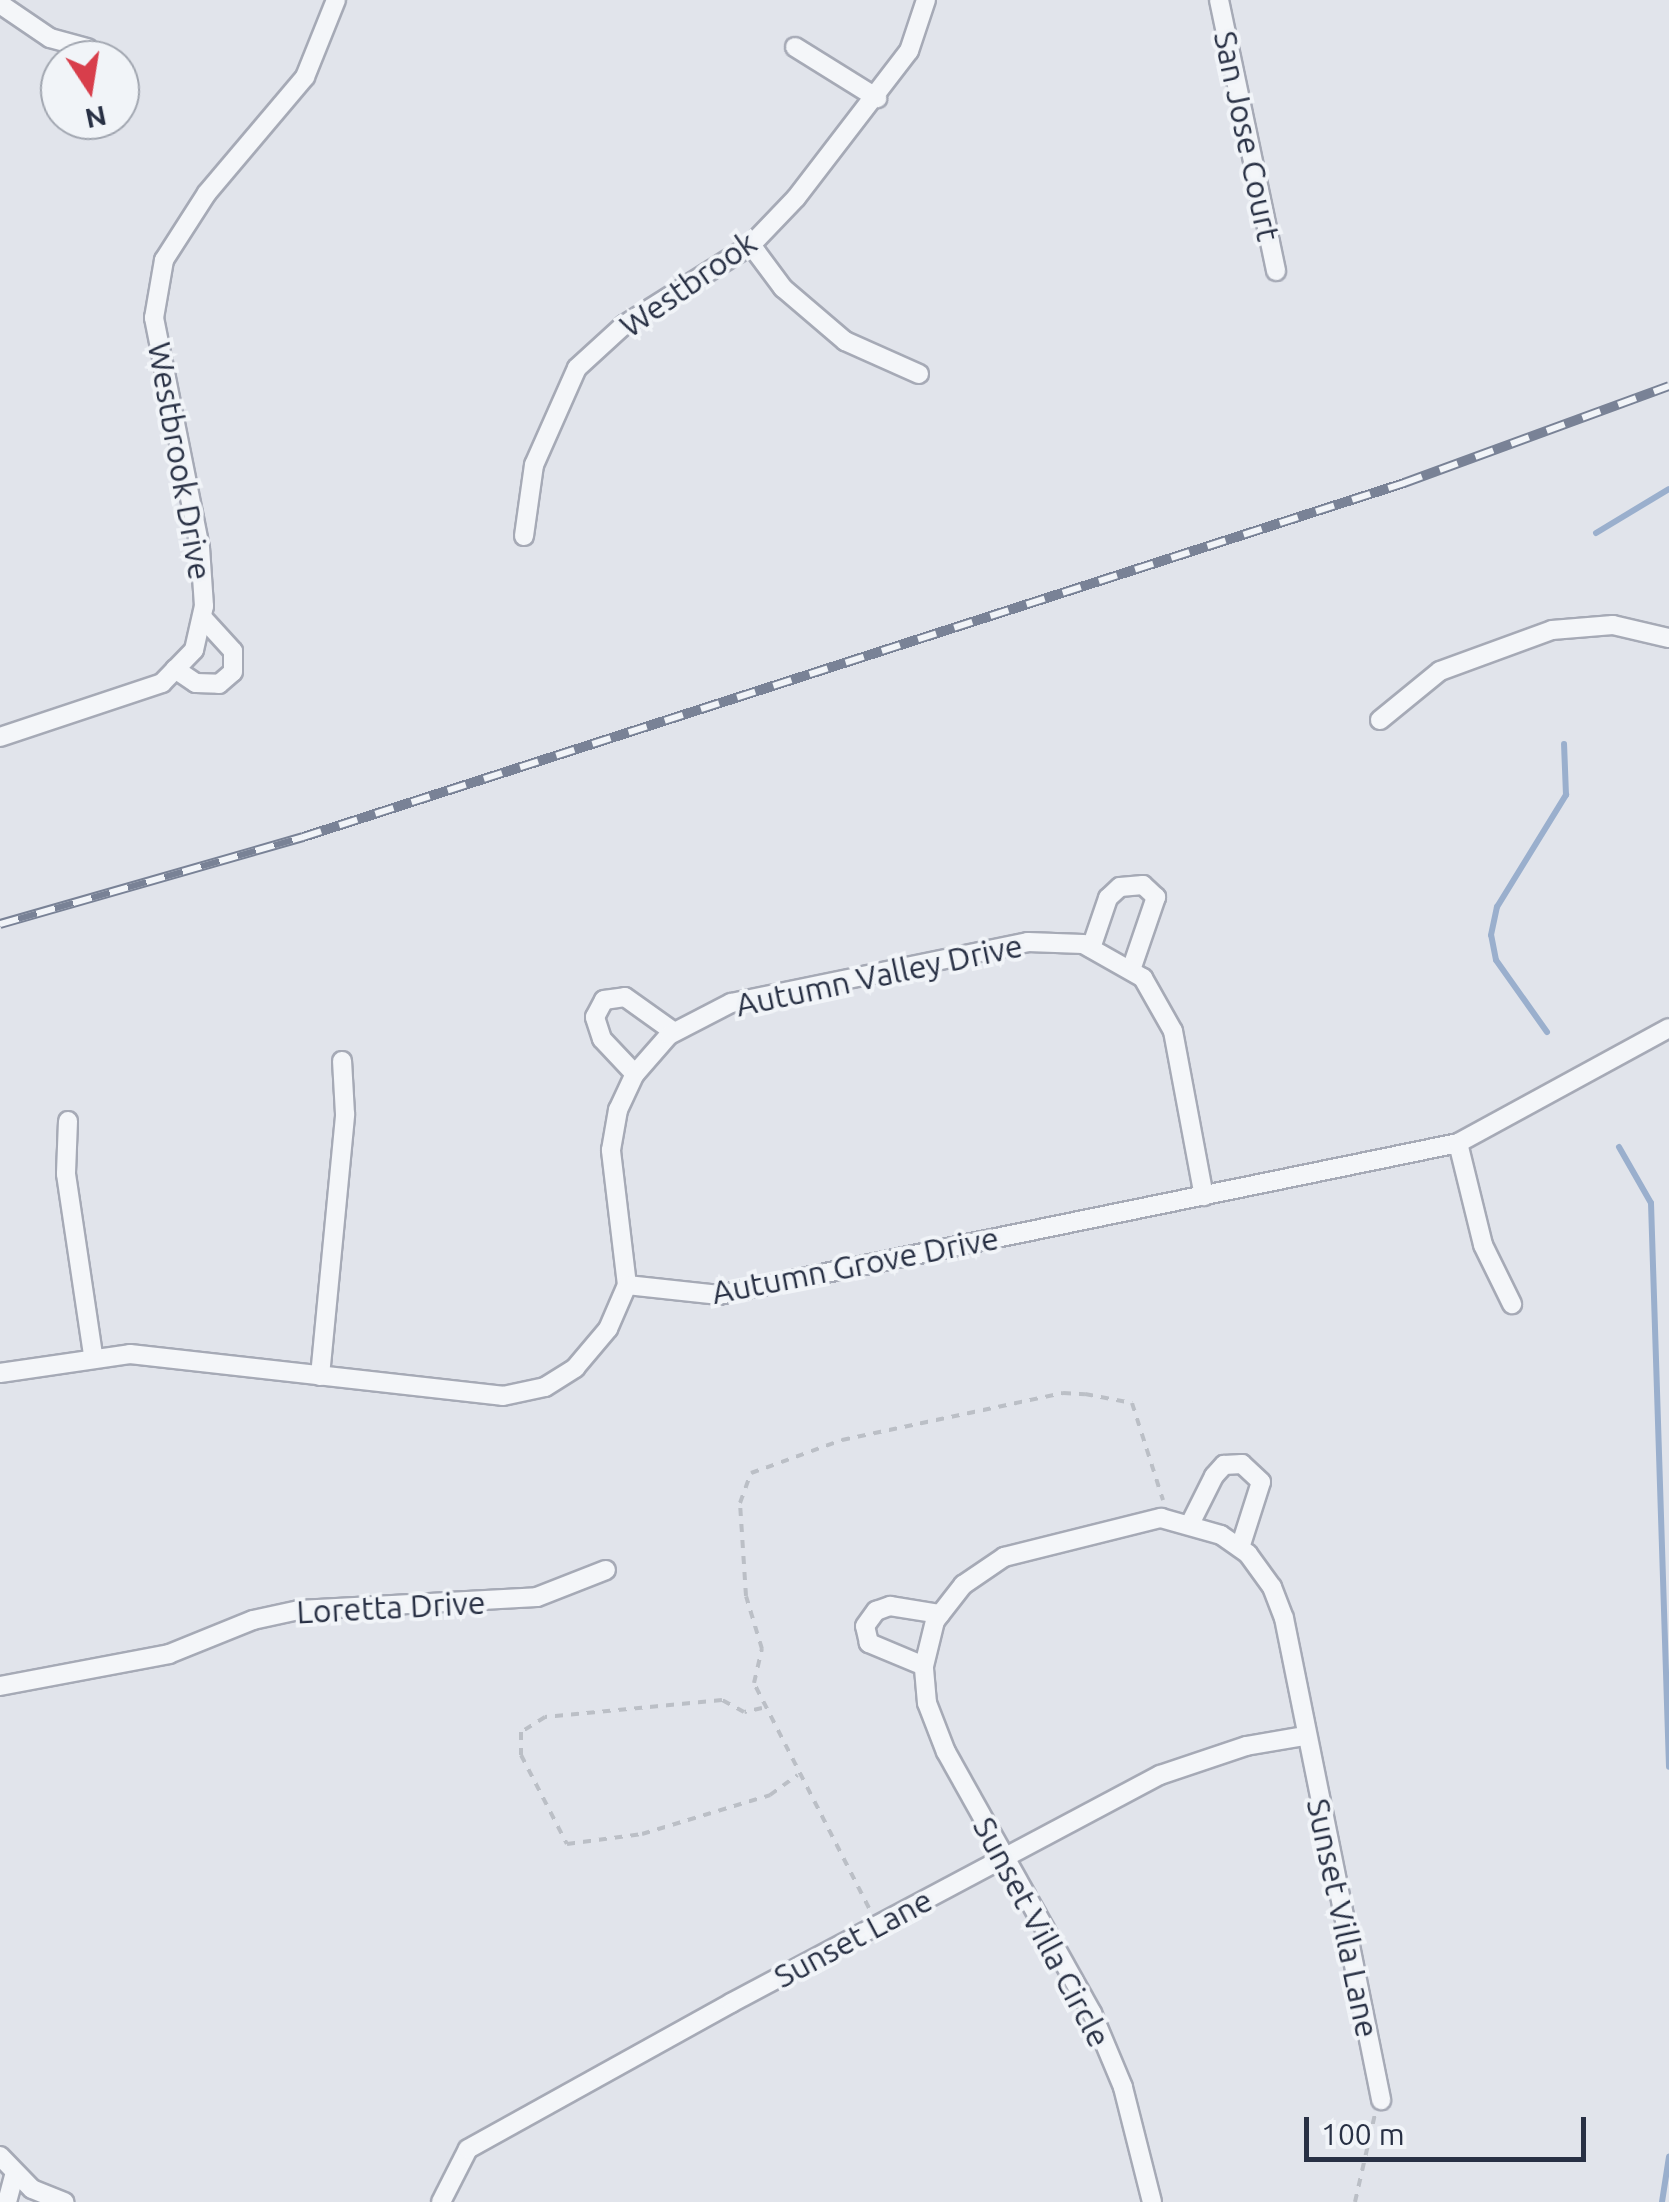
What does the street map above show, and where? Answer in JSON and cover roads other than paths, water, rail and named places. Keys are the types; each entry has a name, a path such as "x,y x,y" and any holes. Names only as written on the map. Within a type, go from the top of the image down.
{"street":[{"name":"Westbrook Drive","path":"202,616 233,651 233,672 219,684 196,683 175,669 194,650 202,616 200,548 154,318 164,260 207,193 304,77 336,0"},
{"name":"Westbrook","path":"524,536 534,465 577,368 624,326 751,245 877,98 909,51 926,0"},
{"name":"San Jose Court","path":"1218,0 1276,271"},
{"path":"0,4 58,40"},
{"path":"795,47 877,98"},
{"path":"751,245 783,288 845,341 919,374"},
{"path":"1380,720 1440,672 1552,630 1613,625 1669,638"},
{"path":"0,736 162,683 175,669"},
{"path":"1090,948 1108,898 1120,886 1143,885 1156,898 1131,970"},
{"name":"Autumn Valley Drive","path":"627,1285 611,1150 618,1110 635,1074 674,1032 731,1003 1028,942 1090,948 1143,978 1173,1032 1204,1196"},
{"path":"635,1074 602,1039 595,1018 604,1000 625,997 674,1032"},
{"name":"Autumn Grove Drive","path":"627,1285 719,1295 1458,1143 1669,1028"},
{"path":"320,1376 346,1114 342,1061"},
{"path":"68,1121 66,1174 93,1355"},
{"path":"1458,1143 1483,1245 1512,1304"},
{"path":"0,1373 93,1355 503,1396 545,1387 594,1351 627,1285"},
{"path":"1190,1524 1224,1466 1254,1470 1261,1482 1258,1501 1240,1548"},
{"name":"Sunset Villa Circle","path":"1152,2202 1123,2088 1092,2013 1002,1858 946,1752 927,1703 924,1666 940,1614 963,1585 1004,1557 1167,1519 1190,1524 1240,1548 1272,1587 1284,1618 1306,1736"},
{"name":"Loretta Drive","path":"0,1686 170,1654 299,1610 537,1598 606,1570"},
{"path":"924,1666 869,1643 866,1626 876,1611 890,1606 940,1614"},
{"name":"Sunset Lane","path":"441,2202 468,2149 1002,1858 1160,1775 1246,1746 1306,1736"},
{"name":"Sunset Villa Lane","path":"1306,1736 1381,2100"},
{"path":"0,2156 32,2189 64,2202"},
{"path":"7,2202 14,2173"}],"waterway":[{"path":"1596,533 1669,489"},
{"path":"1547,1032 1496,960 1491,935 1497,907 1566,795 1564,744"},
{"path":"1619,1147 1651,1203 1669,1767"},
{"path":"1662,2202 1669,2157"}],"railway":[{"path":"0,924 303,837 1404,483 1669,386"}]}
